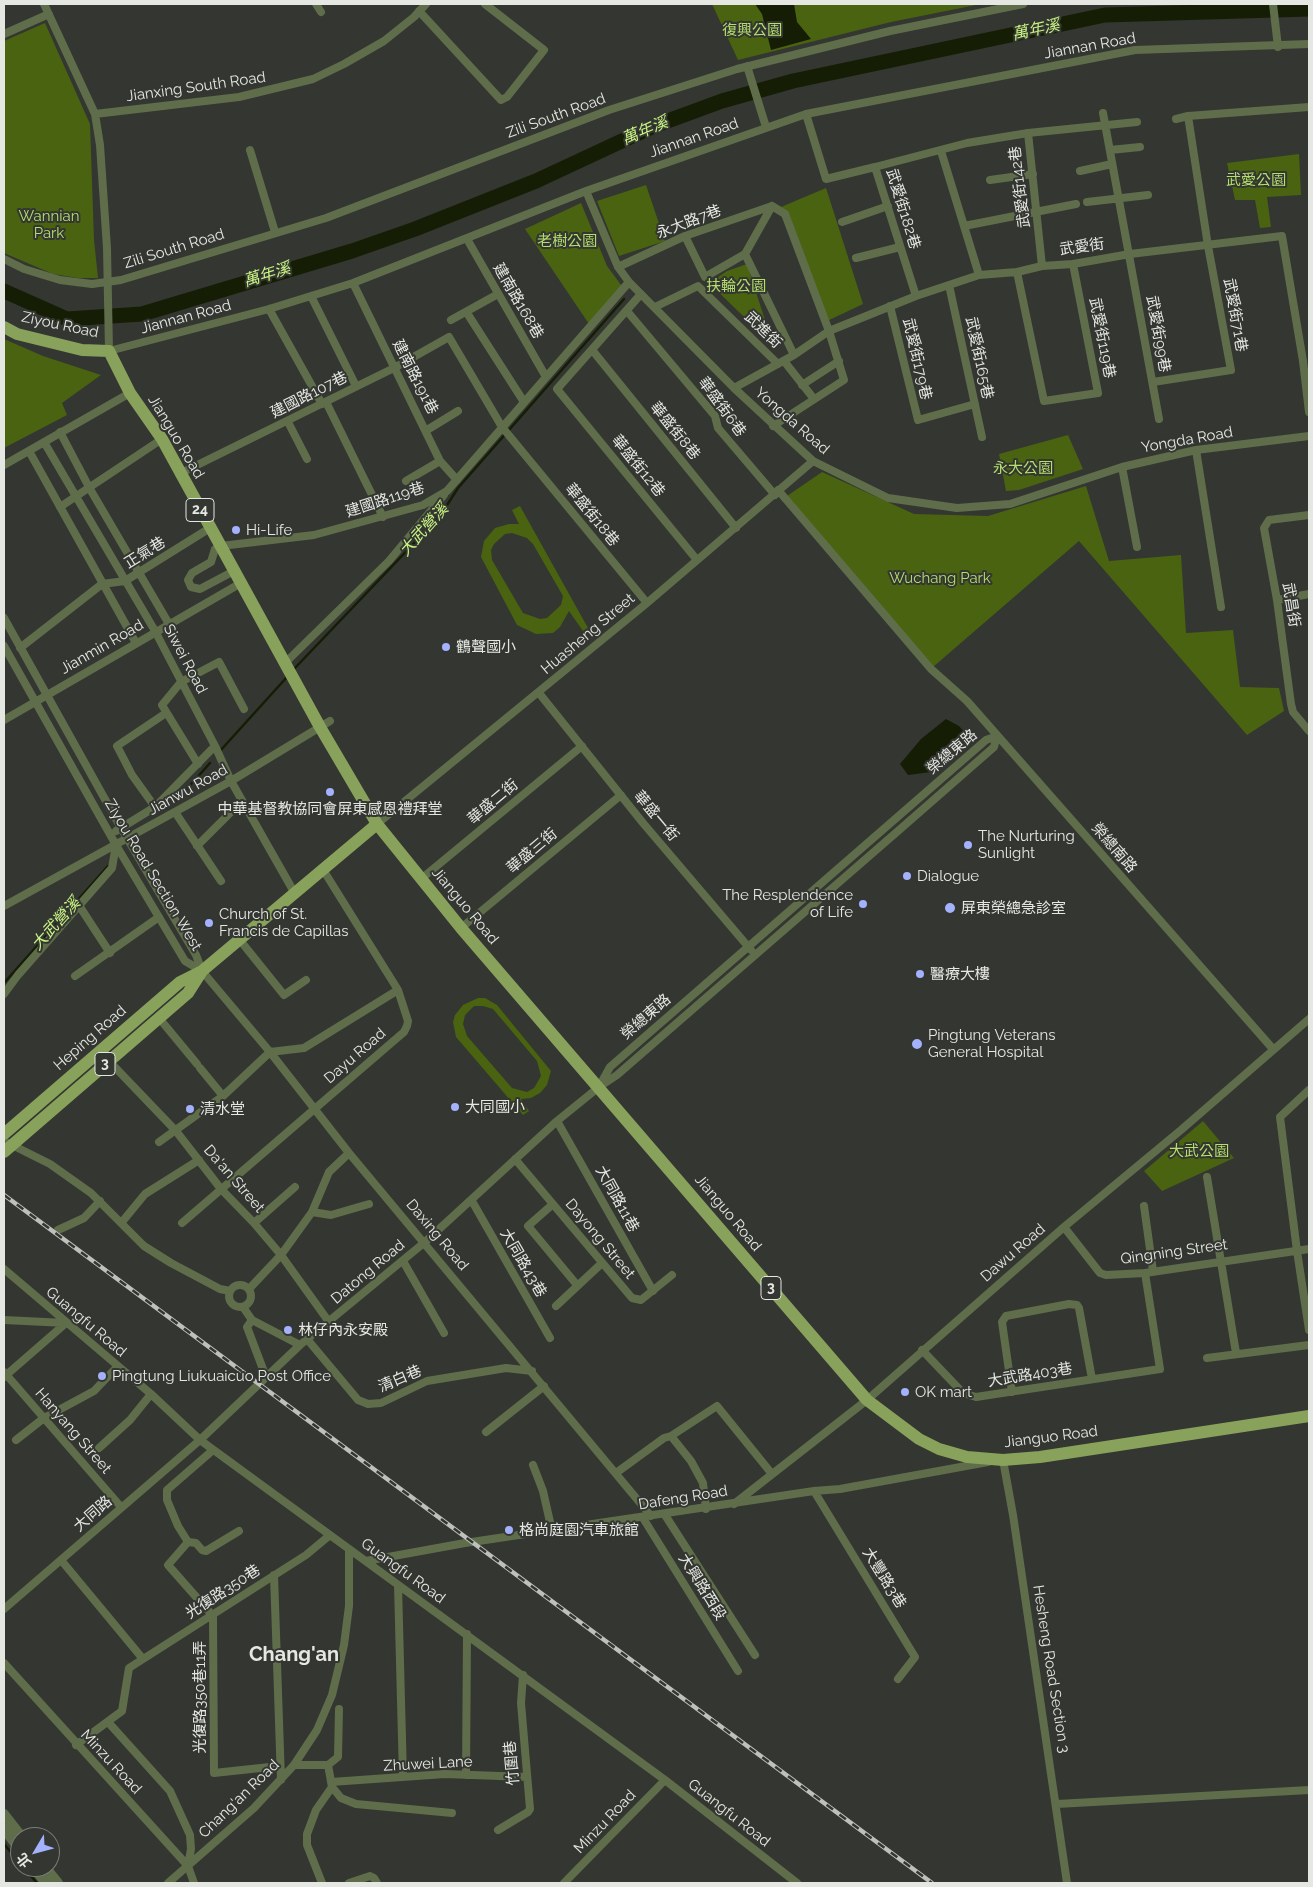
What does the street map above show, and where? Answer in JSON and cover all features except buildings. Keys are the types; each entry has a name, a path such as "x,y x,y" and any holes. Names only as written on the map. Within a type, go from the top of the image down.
{"main road":[{"name":"Ziyou Road","path":"4,327 16,334 82,350 110,351"},
{"name":"Jianguo Road","path":"110,351 130,393 162,440 288,670 325,724 377,824 461,928 600,1087 867,1400 919,1439 939,1450 967,1457 1003,1460 1040,1457 1309,1416"},
{"name":"Heping Road","path":"4,1134 180,982 202,971 322,868 377,824"},
{"name":"Heping Road","path":"6,1146 188,993 202,971"}],"street":[{"path":"44,4 95,114 100,145 110,351"},
{"path":"316,4 321,12"},
{"name":"Jianxing South Road","path":"95,114 239,97 302,83 366,52 384,41 426,4"},
{"path":"419,12 501,100 507,97 544,50 485,4"},
{"name":"Zili South Road","path":"4,259 24,269 60,280 92,284 107,283 150,272 366,204 609,110 747,66 813,49 1023,4"},
{"path":"1273,4 1278,46"},
{"path":"4,34 49,14"},
{"name":"Jiannan Road","path":"110,351 269,309 353,283 586,191 806,114 1135,50 1309,44"},
{"path":"747,66 766,127"},
{"path":"1176,119 1188,116 1309,107"},
{"name":"武愛街99巷","path":"1103,113 1107,126 1112,164 1159,419"},
{"path":"806,114 826,179 876,167"},
{"path":"1188,116 1208,246"},
{"path":"1028,133 1137,122"},
{"name":"武愛街142巷","path":"941,150 967,143 1028,133 1038,211 1042,266"},
{"path":"1110,150 1140,147"},
{"path":"250,150 275,232"},
{"path":"941,150 980,275"},
{"name":"武愛街182巷","path":"916,296 876,167 941,150"},
{"path":"1080,171 1112,164"},
{"path":"990,180 1033,174"},
{"name":"Yongda Road","path":"586,191 618,267 629,282 734,388 813,461 888,498 957,508 1010,504 1122,467 1196,450 1309,436"},
{"path":"1087,202 1148,195"},
{"path":"964,226 1076,204"},
{"path":"655,308 698,286 705,276 745,254 772,206 786,214 829,331 844,380 774,426"},
{"name":"永大路7巷","path":"618,267 685,236 772,206"},
{"path":"842,222 888,206"},
{"path":"685,236 705,276"},
{"name":"武愛街","path":"734,388 794,355 829,331 916,296 980,275 1017,272 1042,266 1073,264 1130,254 1282,236 1306,360 1309,412"},
{"name":"建南路168巷","path":"467,239 498,294 554,379"},
{"name":"武愛街71巷","path":"1153,382 1231,370 1208,246"},
{"path":"856,258 900,247"},
{"path":"745,254 794,355"},
{"name":"武愛街119巷","path":"1017,272 1044,401 1098,393 1073,264"},
{"name":"建國路119巷","path":"221,546 314,535 423,505 447,491 524,402 554,379 629,282"},
{"name":"建南路191巷","path":"353,283 440,461 457,480"},
{"name":"武進街","path":"698,286 781,362 814,399"},
{"name":"武愛街165巷","path":"949,286 982,436"},
{"path":"451,320 498,294"},
{"path":"554,379 592,351 641,294"},
{"path":"310,296 356,386"},
{"name":"武愛街179巷","path":"890,306 918,420 975,404"},
{"path":"269,309 324,403 383,517"},
{"name":"華盛街6巷","path":"627,311 715,416 718,428 931,670"},
{"path":"467,312 524,402"},
{"name":"建國路107巷","path":"180,474 288,422 394,368 449,337"},
{"name":"華盛街18巷","path":"449,337 502,427 647,604"},
{"name":"華盛街8巷","path":"592,351 736,528"},
{"path":"802,385 839,361"},
{"name":"華盛街12巷","path":"554,379 697,560"},
{"path":"4,465 130,393"},
{"path":"426,430 458,411"},
{"path":"288,422 307,459"},
{"name":"Siwei Road","path":"60,432 138,574 169,624"},
{"path":"60,507 162,440"},
{"name":"Siwei Road","path":"44,442 155,632 218,751 231,781 294,892"},
{"path":"1196,450 1220,607"},
{"path":"28,451 136,643"},
{"path":"406,481 440,461"},
{"name":"Huasheng Street","path":"377,824 647,604 813,461"},
{"path":"1122,467 1137,547"},
{"path":"288,670 390,562 447,491"},
{"name":"武昌街","path":"1309,515 1269,520 1265,523 1264,528 1277,600 1291,704 1293,712 1309,731"},
{"name":"正氣巷","path":"102,584 125,581 210,528"},
{"path":"221,546 214,549 211,562 189,576 191,587 200,589 234,571"},
{"name":"Jianmin Road","path":"4,720 241,583"},
{"path":"20,648 102,584"},
{"path":"1277,600 1309,594"},
{"name":"Ziyou Road Section West","path":"4,618 121,828 196,955 202,971"},
{"name":"Ziyou Road Section West","path":"4,646 158,917 185,960 202,971"},
{"path":"198,764 162,706 182,682 219,662 244,709"},
{"name":"榮總南路","path":"931,670 967,701 1274,1049"},
{"name":"華盛一街","path":"539,693 621,795 755,954"},
{"path":"155,807 132,775 116,746 166,713"},
{"name":"Jianwu Road","path":"4,906 128,840 325,724"},
{"name":"榮總東路","path":"600,1087 610,1066 986,740 997,736"},
{"name":"榮總東路","path":"600,1087 617,1076 994,747 997,736"},
{"name":"華盛二街","path":"421,879 582,746"},
{"path":"110,834 155,807 198,764 218,751"},
{"path":"936,783 943,791"},
{"name":"華盛三街","path":"461,928 621,795"},
{"path":"197,846 242,801"},
{"path":"175,812 221,881"},
{"path":"4,994 18,975 80,907 112,868 116,845"},
{"name":"Dayu Road","path":"182,1223 404,1032 408,1020 398,990 322,868"},
{"path":"80,907 110,953"},
{"path":"793,907 800,916"},
{"path":"75,976 110,953 158,917"},
{"path":"239,940 284,995 306,980"},
{"name":"Daxing Road","path":"202,971 270,1052 349,1153 425,1242 651,1516"},
{"path":"160,1142 224,1096 270,1052 304,1048 398,990"},
{"path":"689,998 696,1006"},
{"path":"159,1018 224,1096"},
{"name":"Dawu Road","path":"733,1504 867,1400 1064,1227 1181,1130 1309,1018"},
{"name":"Da'an Street","path":"108,1061 176,1131 221,1189 254,1223 281,1255 329,1322"},
{"name":"Datong Road","path":"200,1440 300,1345 403,1261 472,1201 515,1159 600,1087"},
{"path":"1309,1090 1280,1117 1309,1330"},
{"name":"大同路11巷","path":"557,1122 653,1290"},
{"path":"6,1146 50,1164 100,1201 144,1246 171,1264 220,1289 230,1291 239,1285 249,1289"},
{"path":"249,1289 281,1255 312,1212 329,1172 349,1153"},
{"name":"Dayong Street","path":"515,1159 632,1298 641,1300 672,1276"},
{"path":"122,1222 144,1194 199,1160"},
{"path":"1207,1177 1236,1354"},
{"path":"254,1223 296,1187"},
{"path":"58,1230 84,1218 100,1201"},
{"name":"大同路43巷","path":"472,1201 550,1338"},
{"path":"312,1212 331,1215 369,1204"},
{"path":"553,1204 528,1226 577,1285"},
{"path":"1144,1206 1149,1272"},
{"name":"Qingning Street","path":"1064,1227 1100,1272 1106,1275 1149,1272 1309,1249"},
{"path":"403,1261 444,1333"},
{"path":"556,1306 602,1263"},
{"name":"Guangfu Road","path":"4,1269 151,1394 200,1440 666,1780 797,1883"},
{"name":"大武路403巷","path":"922,1350 969,1396 1012,1392 1160,1369 1149,1272"},
{"path":"243,1307 251,1300 249,1289"},
{"path":"230,1291 230,1302 236,1306 243,1307 252,1320 300,1345"},
{"path":"1012,1392 1002,1322 1006,1316 1068,1304 1077,1305 1092,1379"},
{"path":"4,1320 66,1323"},
{"path":"252,1320 247,1327 266,1377"},
{"path":"4,1375 66,1323"},
{"name":"清白巷","path":"307,1339 358,1400 368,1404 381,1403 427,1381 506,1368 532,1371"},
{"path":"1208,1358 1309,1345"},
{"path":"16,1440 44,1418 94,1391 118,1366"},
{"name":"Hanyang Street","path":"4,1375 121,1507"},
{"path":"486,1432 544,1386"},
{"path":"99,1448 130,1420 151,1394"},
{"path":"616,1473 664,1438 671,1436 717,1406 772,1474"},
{"path":"671,1436 690,1461 703,1483 706,1509"},
{"name":"大同路","path":"4,1609 200,1440"},
{"path":"188,1542 167,1500 167,1490 213,1450"},
{"name":"Dafeng Road","path":"366,1561 465,1543 706,1509 814,1491 840,1489 1003,1460"},
{"name":"Hesheng Road Section 3","path":"1003,1460 1057,1804 1067,1883"},
{"path":"533,1465 543,1490 552,1531"},
{"name":"大豐路3巷","path":"814,1491 915,1657 898,1678"},
{"path":"665,1515 755,1655"},
{"name":"大興路西段","path":"643,1518 738,1671"},
{"path":"188,1542 196,1543 202,1550 206,1551 239,1531"},
{"name":"光復路350巷","path":"108,1722 122,1712 129,1668 306,1555 330,1535"},
{"path":"188,1542 168,1565 213,1616"},
{"name":"Chang'an Road","path":"168,1883 254,1808 294,1765 318,1730 332,1695 344,1645 349,1606 349,1549"},
{"path":"61,1560 143,1659"},
{"path":"274,1575 281,1780"},
{"path":"398,1585 402,1777"},
{"name":"光復路350巷11弄","path":"213,1616 214,1773 280,1766"},
{"path":"466,1775 467,1634"},
{"name":"Minzu Road","path":"4,1663 76,1745 188,1866 194,1883"},
{"name":"竹圍巷","path":"498,1830 530,1809 520,1703 523,1675"},
{"path":"294,1765 328,1766 338,1757 339,1709"},
{"path":"76,1745 108,1722 170,1791 190,1835 191,1849 188,1866"},
{"path":"328,1766 331,1785 341,1798 356,1804 452,1814"},
{"name":"Zhuwei Lane","path":"331,1785 445,1774 527,1777"},
{"name":"Minzu Road","path":"564,1883 666,1780"},
{"path":"322,1883 307,1846 307,1828 331,1785"},
{"path":"1057,1804 1309,1790"},
{"path":"4,1814 14,1827"},
{"path":"349,1883 370,1876 377,1883"}],"green space":[{"name":"復興公園","path":"712,4 981,4 891,22 738,60"},
{"name":"Wannian Park","path":"45,23 90,124 94,240 98,278 78,278 53,274 4,253 4,41"},
{"name":"武愛公園","path":"1299,154 1301,195 1267,197 1271,227 1260,228 1255,200 1235,200 1227,163"},
{"path":"646,185 665,241 619,256 597,201"},
{"path":"826,188 863,304 825,322 781,207"},
{"name":"老樹公園","path":"581,203 607,266 624,289 589,324 525,229"},
{"name":"扶輪公園","path":"747,264 773,345 709,283 727,271"},
{"path":"4,339 43,356 101,375 62,403 67,415 4,448"},
{"name":"永大公園","path":"1068,435 1083,469 1019,490 1006,491 999,454"},
{"name":"Wuchang Park","path":"822,472 914,514 988,516 1086,486 1109,561 1181,555 1186,633 1233,630 1240,687 1279,688 1284,711 1247,735 1079,541 933,667 787,496"},
{"path":"520,506 588,628 583,631 569,611 560,627 553,633 536,634 517,625 481,557 484,541 495,528 509,524 519,524 512,510","holes":["512,533 527,538 533,544 563,596 561,605 547,618 540,619 523,613 492,560 491,550 494,544 505,534"]},
{"path":"478,998 485,998 497,1005 551,1071 547,1085 540,1093 531,1098 521,1099 529,1111 523,1115 456,1037 453,1022 455,1015 463,1005","holes":["474,1006 493,1009 537,1061 541,1076 534,1088 527,1092 512,1088 467,1036 463,1024 465,1015"]},
{"name":"大武公園","path":"1203,1121 1234,1158 1162,1191 1144,1171"}],"shaded area":[{"path":"755,4 794,4 797,22 811,39 771,50 762,14"},
{"path":"946,719 959,726 966,734 963,743 931,772 908,775 900,764 921,739"}],"waterway":[{"name":"萬年溪","path":"4,291 67,319 142,314 352,251 415,229 536,181 654,126 722,101 793,81 1105,15 1309,9"},
{"name":"大武營溪","path":"294,669 440,516 458,488 624,299"},
{"name":"大武營溪","path":"220,751 287,677"},
{"name":"大武營溪","path":"176,801 210,763"},
{"name":"大武營溪","path":"4,983 108,866"},
{"path":"4,1844 10,1851"},
{"path":"32,1877 37,1883"}],"railway":[{"path":"4,1195 932,1883"}],"place":[{"name":"Hi-Life","path":"236,530"},
{"name":"鶴聲國小","path":"446,647"},
{"name":"中華基督教協同會屏東感恩禮拜堂","path":"330,792"},
{"name":"The Nurturing Sunlight","path":"968,845"},
{"name":"Dialogue","path":"907,876"},
{"name":"The Resplendence of Life","path":"863,904"},
{"name":"屏東榮總急診室","path":"950,908"},
{"name":"Church of St. Francis de Capillas","path":"209,923"},
{"name":"醫療大樓","path":"920,974"},
{"name":"Pingtung Veterans General Hospital","path":"917,1044"},
{"name":"大同國小","path":"455,1107"},
{"name":"清水堂","path":"190,1109"},
{"name":"林仔內永安殿","path":"288,1330"},
{"name":"Pingtung Liukuaicuo Post Office","path":"102,1376"},
{"name":"OK mart","path":"905,1392"},
{"name":"格尚庭園汽車旅館","path":"509,1530"}],"district":[{"name":"Chang'an","path":"294,1655"}]}
